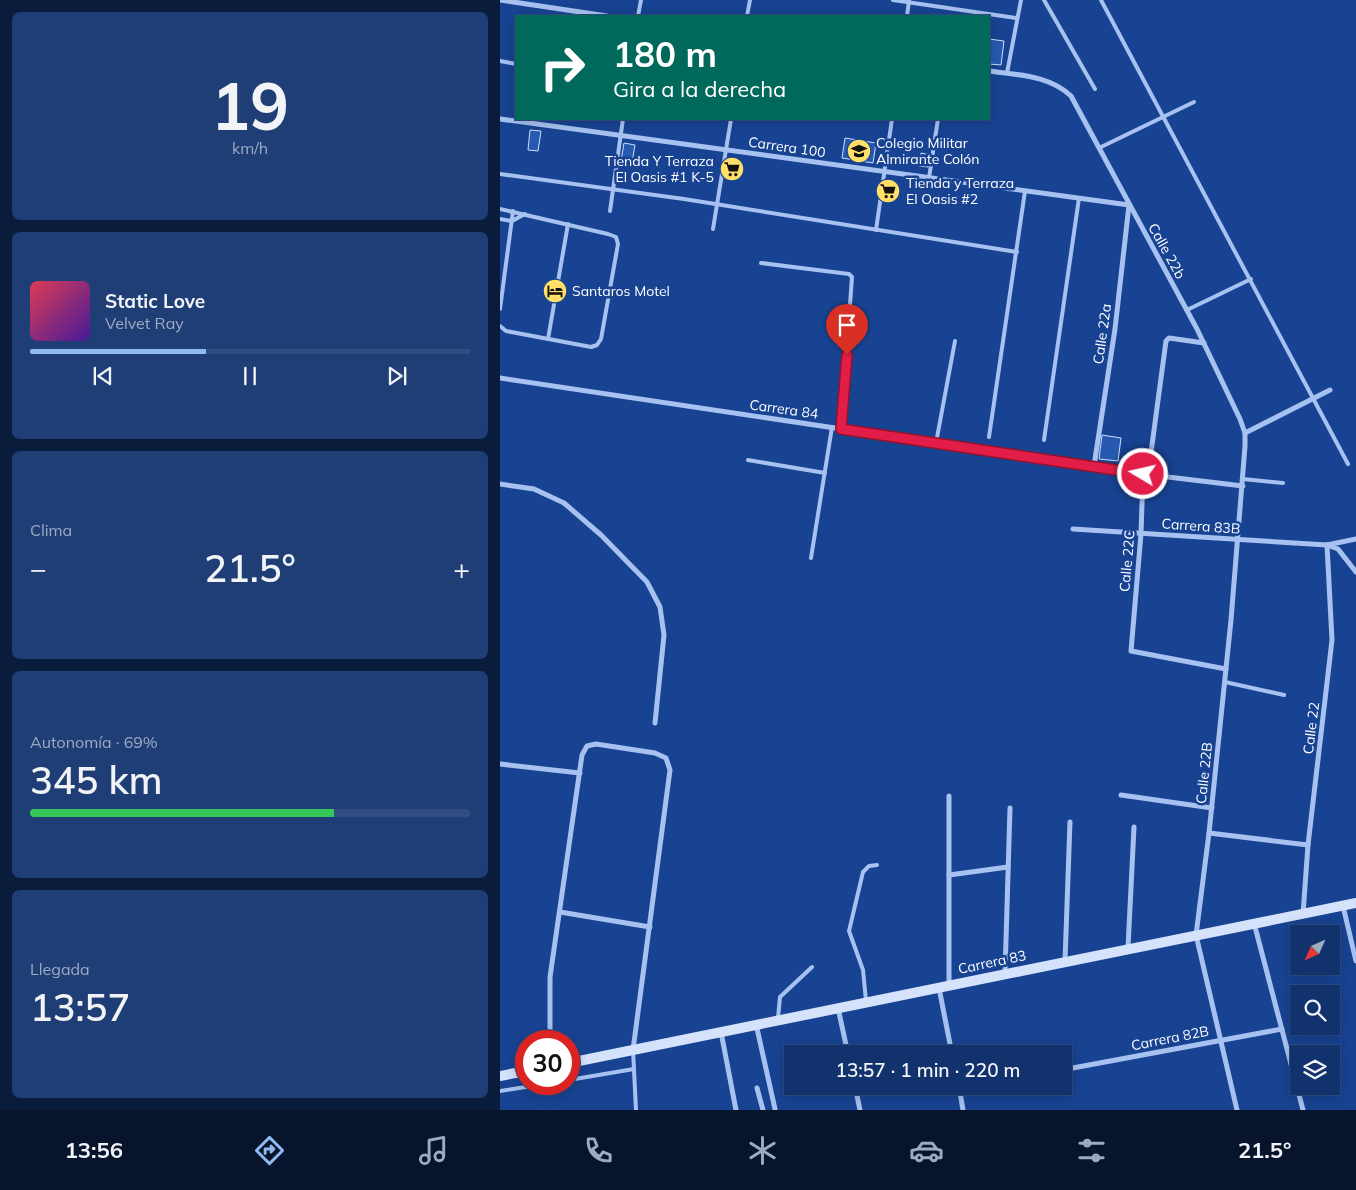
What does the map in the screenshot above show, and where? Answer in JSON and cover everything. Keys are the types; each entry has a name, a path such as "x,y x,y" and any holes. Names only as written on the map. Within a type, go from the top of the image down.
{"street":[{"path":"500,0 601,15"},
{"path":"990,71 1007,73"},
{"name":"Calle 22b","path":"1007,73 1042,79 1060,86 1070,96 1187,310 1245,433"},
{"name":"Carrera 100","path":"500,119 1130,205"},
{"name":"Calle 22a","path":"1094,466 1115,329 1130,205"},
{"path":"1150,460 1166,340 1169,338 1204,343"},
{"name":"Carrera 84","path":"500,378 1143,474 1243,486"},
{"path":"1245,433 1330,390"},
{"name":"Calle 22B","path":"1236,1110 1196,934 1225,682 1243,486 1245,433"},
{"name":"Calle 22C","path":"1143,474 1141,534 1131,651 1226,669"},
{"path":"500,484 534,489 564,503 601,535 647,582 660,607 664,635 655,723"},
{"name":"Carrera 83B","path":"1073,529 1327,546"},
{"path":"1327,546 1356,539"},
{"path":"1327,546 1338,549 1356,572"},
{"name":"Calle 22","path":"1303,914 1308,845 1332,640 1327,546"},
{"path":"550,1030 550,977 584,751 587,746 596,744 656,753 666,758 670,770 633,1050"},
{"path":"500,764 580,773"},
{"path":"1121,795 1212,808"},
{"path":"949,796 949,985"},
{"path":"1006,973 1010,808"},
{"path":"1065,961 1070,822"},
{"path":"1128,948 1134,827"},
{"path":"1209,833 1308,845"},
{"path":"949,875 1008,867"},
{"name":"Carrera 83","path":"580,1061 1356,903"},
{"path":"1343,906 1356,961"},
{"path":"560,912 650,926"},
{"path":"1254,923 1303,1110"},
{"path":"938,987 950,1045"},
{"path":"838,1008 846,1045"},
{"path":"756,1024 775,1109"},
{"name":"Carrera 82B","path":"1072,1068 1282,1029"},
{"path":"721,1032 736,1110"},
{"path":"500,1076 515,1073"},
{"path":"757,1088 763,1110"},
{"path":"857,1095 860,1110"},
{"path":"960,1095 963,1110"}],"lane":[{"path":"638,15 641,0"},
{"path":"747,15 750,0"},
{"path":"893,0 1016,18"},
{"path":"1007,73 1016,18 1021,0"},
{"path":"1044,0 1095,90"},
{"path":"1101,0 1348,464"},
{"path":"907,15 909,1"},
{"path":"500,60 515,64"},
{"path":"1100,148 1194,102"},
{"path":"610,211 624,120"},
{"path":"713,229 731,120"},
{"path":"876,230 892,120"},
{"path":"930,178 938,120"},
{"path":"500,174 717,204 1017,252"},
{"path":"989,437 1025,191"},
{"path":"1044,440 1080,198"},
{"path":"500,209 608,234 616,237 618,244 603,330 597,345 590,347 506,331 500,326"},
{"path":"500,309 513,211"},
{"path":"500,219 512,221 525,214"},
{"path":"548,339 568,224"},
{"path":"761,263 849,274 852,277 841,429"},
{"path":"1187,310 1251,279"},
{"path":"936,443 955,341"},
{"path":"811,558 832,427"},
{"path":"748,460 825,472"},
{"path":"1243,479 1283,483"},
{"path":"1225,682 1284,696"},
{"path":"866,1002 863,970 850,931 863,872 869,866 877,865"},
{"path":"778,1020 780,997 812,967"},
{"path":"633,1050 636,1110"},
{"path":"580,1078 634,1069"},
{"path":"500,1076 501,1091 515,1089"}],"building":[{"path":"990,39 1004,41 1001,65 990,64"},
{"path":"530,130 541,131 538,151 528,150"},
{"name":"Colegio Militar Almirante Colón","path":"845,138 876,143 873,163 842,158"},
{"path":"624,143 635,145 632,163 621,161"},
{"path":"921,153 930,155 928,167 919,166"},
{"name":"Tienda Y Terraza El Oasis #1 K-5","path":"729,158 738,160 736,180 726,179"},
{"name":"Tienda y Terraza El Oasis #2","path":"885,181 894,182 891,201 883,199"},
{"path":"1102,435 1121,438 1118,461 1099,459"}],"place":[{"name":"Colegio Militar Almirante Colón","path":"859,151"},
{"name":"Tienda Y Terraza El Oasis #1 K-5","path":"732,169"},
{"name":"Tienda y Terraza El Oasis #2","path":"888,191"},
{"name":"Santaros Motel","path":"555,291"}],"route":[{"path":"847,355 841,429 1143,474"}]}
